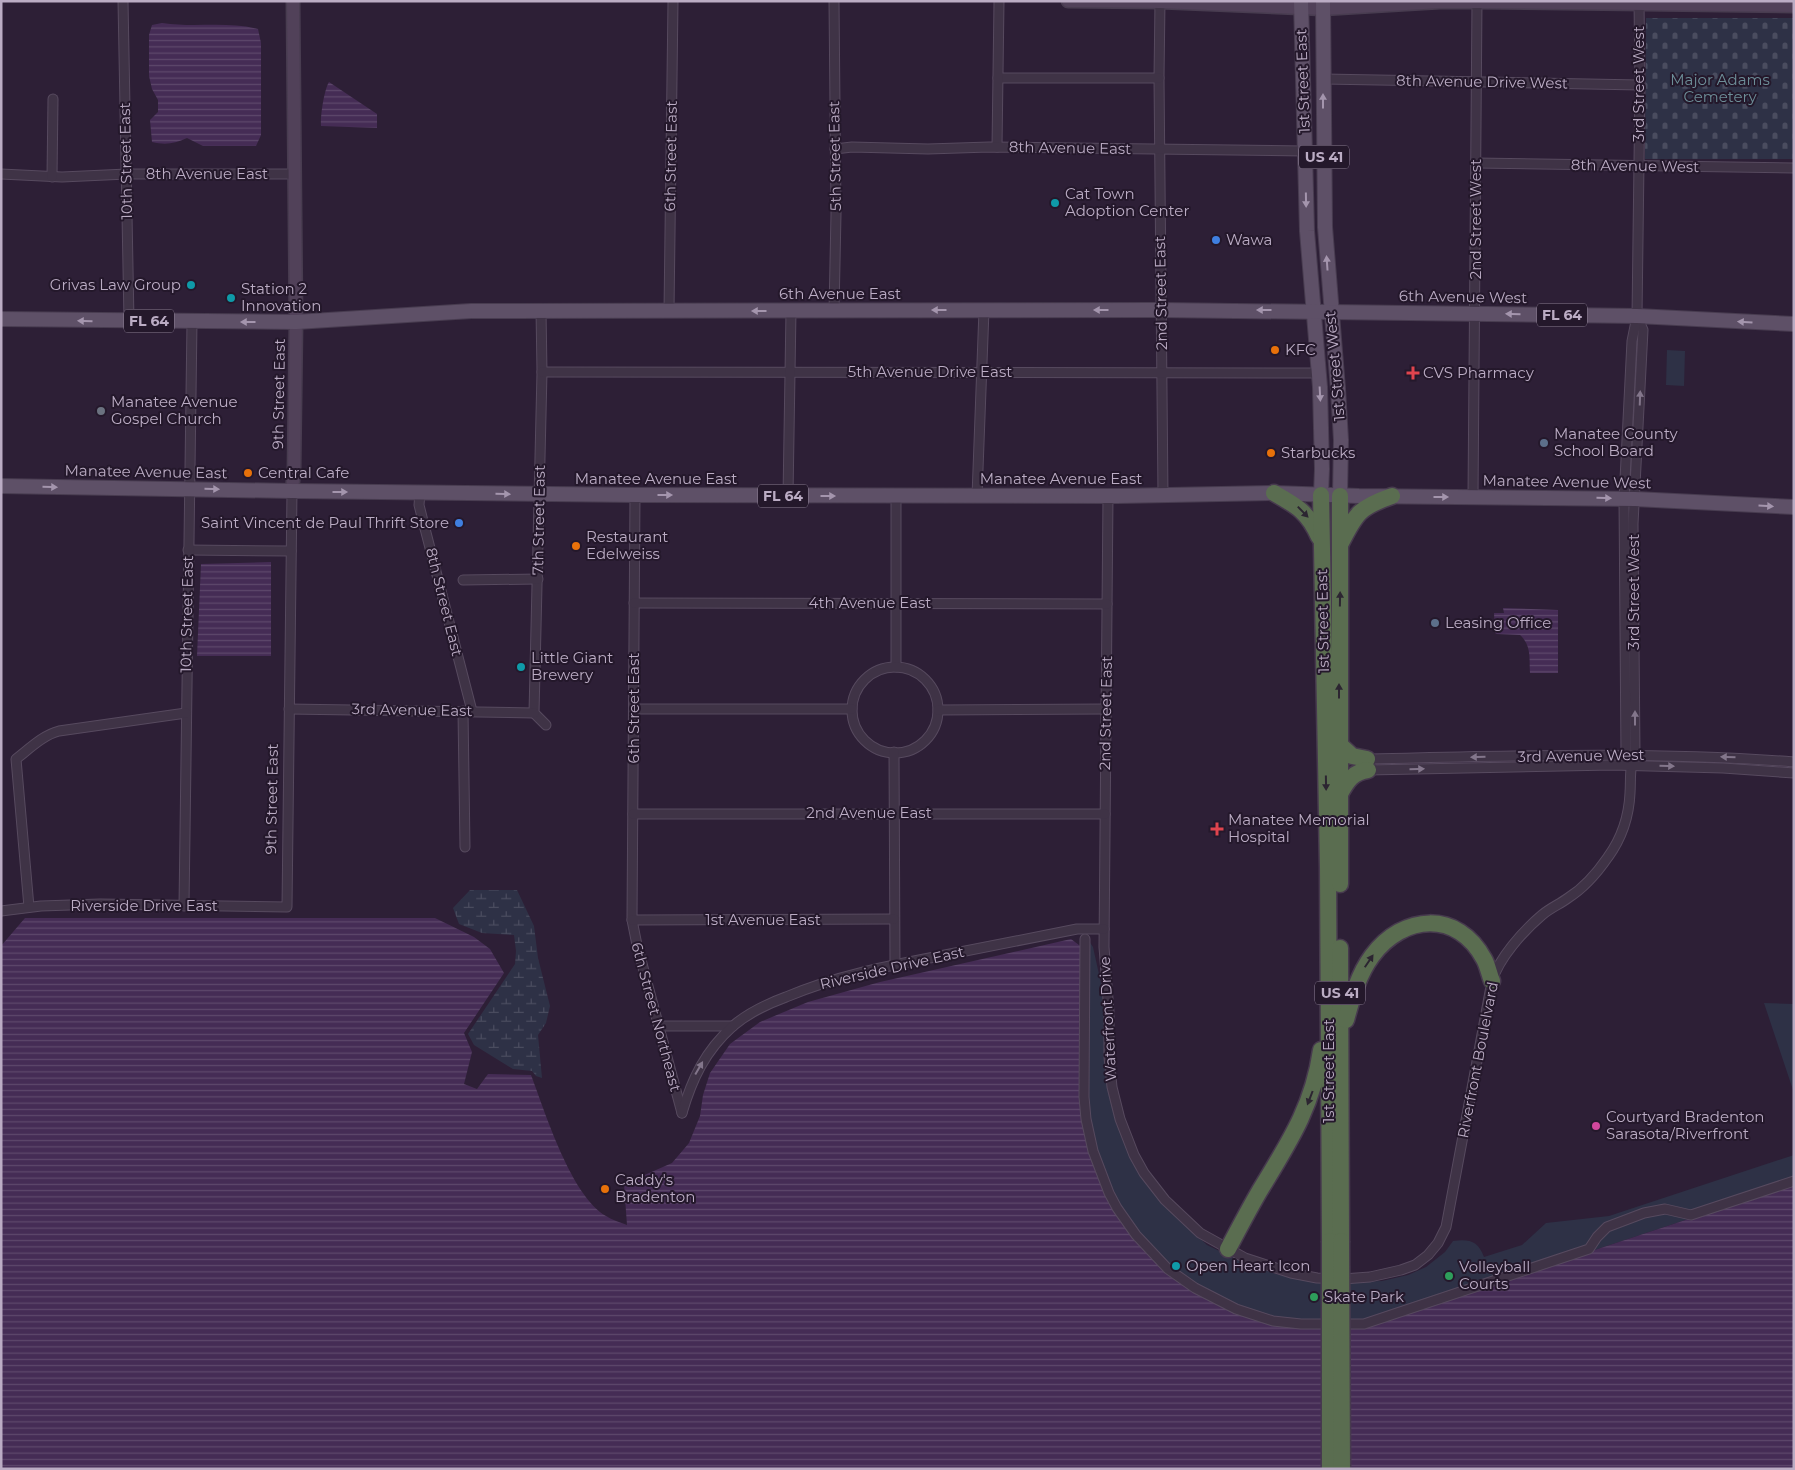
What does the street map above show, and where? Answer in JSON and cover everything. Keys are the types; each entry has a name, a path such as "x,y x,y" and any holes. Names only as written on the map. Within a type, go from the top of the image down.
{"highway":[{"path":"1274,493 1298,506 1307,515 1321,542"},
{"name":"1st Street East","path":"1321,495 1335,1241"},
{"name":"1st Street West","path":"1335,1241 1340,1039 1340,496"},
{"path":"1340,545 1352,520 1361,510 1392,496"},
{"path":"1340,745 1352,756 1368,764 1351,777 1340,794"},
{"path":"1340,1039 1364,968 1385,941 1392,934 1404,928 1431,922 1447,926 1463,934 1485,960 1492,981"},
{"path":"1228,1249 1291,1139 1308,1103 1316,1077 1329,998"},
{"name":"US 41","path":"1330,1469 1335,1241"},
{"name":"US 41","path":"1335,1241 1342,1469"}],"main road":[{"name":"1st Street East","path":"1301,5 1307,238 1322,429 1321,495"},
{"name":"1st Street West","path":"1323,5 1324,227 1338,389 1341,440 1340,496"},
{"name":"6th Avenue East","path":"296,322 471,311 542,310 1312,311"},
{"name":"6th Avenue West","path":"1312,311 1637,316 1794,324"},
{"name":"FL 64","path":"1,319 296,322"},
{"name":"Manatee Avenue East","path":"1,486 635,495 1163,496 1274,493 1340,496"},
{"name":"Manatee Avenue West","path":"1340,496 1630,499 1794,507"}],"street":[{"name":"10th Street East","path":"123,1 129,321"},
{"name":"9th Street East","path":"287,907 296,322 293,1"},
{"name":"6th Street East","path":"669,311 673,1"},
{"name":"5th Street East","path":"834,1 834,311"},
{"path":"997,147 999,1"},
{"path":"1068,1 1301,5 1477,1 1794,6"},
{"name":"2nd Street West","path":"1473,497 1477,1"},
{"name":"2nd Street East","path":"1160,2 1163,496"},
{"name":"3rd Street West","path":"1580,889 1608,857 1620,836 1628,803 1630,766 1630,499 1628,418 1632,341 1637,316 1640,85 1639,3"},
{"path":"998,78 1159,78"},
{"name":"8th Avenue Drive West","path":"1324,79 1640,85"},
{"path":"52,177 53,99"},
{"name":"8th Avenue East","path":"835,148 928,149 997,147 1305,152"},
{"name":"8th Avenue West","path":"1476,163 1794,168"},
{"name":"8th Avenue East","path":"1,174 52,177 127,174 294,174"},
{"name":"7th Street East","path":"534,713 542,310"},
{"path":"978,496 984,310"},
{"path":"788,496 791,311"},
{"name":"3rd Street West","path":"1630,499 1640,418 1643,330 1637,316"},
{"name":"10th Street East","path":"184,906 192,322"},
{"name":"5th Avenue Drive East","path":"542,372 1318,373"},
{"path":"1628,418 1640,418"},
{"name":"8th Street East","path":"420,493 419,505 468,711 465,847"},
{"name":"6th Street East","path":"632,920 635,495"},
{"path":"896,496 896,667"},
{"name":"2nd Street East","path":"1104,929 1108,496"},
{"path":"188,550 291,551"},
{"path":"463,580 538,579"},
{"name":"4th Avenue East","path":"634,602 1107,604"},
{"path":"896,667 913,671 925,680 934,694 938,710 935,724 925,740 913,748 894,752 874,747 864,739 855,725 852,709 856,692 865,679 878,671 896,667"},
{"name":"3rd Avenue East","path":"289,709 534,713"},
{"path":"634,709 852,709"},
{"path":"938,710 1106,709"},
{"path":"29,907 16,759 51,733 186,713"},
{"path":"534,713 546,725"},
{"path":"894,752 895,964"},
{"name":"3rd Avenue West","path":"1368,764 1497,757 1630,755 1794,762"},
{"path":"1497,757 1499,768"},
{"path":"1754,759 1754,771"},
{"name":"3rd Avenue West","path":"1368,764 1499,768 1630,766 1723,768 1794,773"},
{"name":"2nd Avenue East","path":"633,814 1105,814"},
{"name":"Riverfront Boulelvard","path":"1450,1206 1492,981 1497,965 1530,926 1543,914 1580,889"},
{"name":"Riverside Drive East","path":"1,911 29,907 100,904 287,907"},
{"name":"1st Avenue East","path":"632,920 894,919"},
{"name":"6th Street Northeast","path":"632,920 636,945 682,1113 689,1088 698,1068 733,1026"},
{"name":"Riverside Drive East","path":"733,1026 769,1004 810,987 859,972 1078,929 1104,929"},
{"name":"Waterfront Drive","path":"1104,929 1111,1080 1117,1109 1126,1136 1144,1173 1168,1204 1200,1232 1228,1249 1261,1264 1305,1276 1332,1279 1376,1275 1408,1268 1428,1255 1443,1236 1450,1206"},
{"path":"1085,939 1085,1103 1091,1143 1104,1184 1128,1225 1160,1261 1195,1288 1224,1304 1248,1314 1288,1323 1368,1323 1589,1248 1604,1230 1612,1224 1636,1216 1660,1209 1691,1215 1794,1181"},
{"path":"659,1026 733,1026"}],"green space":[{"name":"Major Adams Cemetery","path":"1646,18 1794,18 1794,159 1645,159"},
{"path":"1667,350 1685,351 1684,386 1666,385"},
{"path":"470,890 517,890 534,926 538,958 550,1006 546,1023 538,1035 542,1078 536,1076 532,1071 513,1069 474,1045 468,1034 515,964 516,951 514,935 482,933 459,924 453,908"},
{"path":"1089,941 1093,947 1104,997 1105,1076 1117,1125 1135,1163 1156,1196 1207,1245 1242,1262 1276,1274 1319,1283 1382,1281 1408,1275 1426,1267 1445,1252 1453,1241 1464,1240 1473,1242 1479,1247 1484,1257 1522,1245 1546,1223 1609,1216 1794,1155 1794,1184 1365,1326 1304,1326 1210,1300 1131,1232 1086,1135"},
{"path":"1764,1003 1794,1004 1794,1093"}],"shaded area":[{"path":"162,23 234,25 258,29 261,43 261,135 256,146 203,146 187,138 170,143 152,142 150,120 158,112 158,100 152,89 149,76 149,35 152,25"},
{"path":"329,82 377,114 377,128 321,126 323,104"},
{"path":"271,562 271,656 197,656 201,564"},
{"path":"1503,608 1558,610 1558,673 1530,673 1529,653 1524,639 1520,635 1495,633 1494,613 1504,613"},
{"path":"25,918 435,918 474,937 490,949 504,973 464,1033 472,1052 464,1084 477,1089 488,1074 531,1075 561,1152 581,1191 593,1206 606,1216 627,1225 624,1184 672,1163 689,1143 700,1116 703,1095 710,1073 730,1044 760,1022 808,1002 880,982 1071,939 1083,948 1081,1095 1097,1173 1161,1265 1255,1318 1365,1326 1794,1184 1794,1469 1,1469 1,946"}],"place":[{"name":"Cat Town Adoption Center","path":"1055,203"},
{"name":"Wawa","path":"1216,240"},
{"name":"Grivas Law Group","path":"191,285"},
{"name":"Station 2 Innovation","path":"231,298"},
{"name":"KFC","path":"1275,350"},
{"name":"CVS Pharmacy","path":"1413,373"},
{"name":"Manatee Avenue Gospel Church","path":"101,411"},
{"name":"Manatee County School Board","path":"1544,443"},
{"name":"Starbucks","path":"1271,453"},
{"name":"Central Cafe","path":"248,473"},
{"name":"Saint Vincent de Paul Thrift Store","path":"459,523"},
{"name":"Restaurant Edelweiss","path":"576,546"},
{"name":"Leasing Office","path":"1435,623"},
{"name":"Little Giant Brewery","path":"521,667"},
{"name":"Manatee Memorial Hospital","path":"1217,829"},
{"name":"Courtyard Bradenton Sarasota/Riverfront","path":"1596,1126"},
{"name":"Caddy's Bradenton","path":"605,1189"},
{"name":"Open Heart Icon","path":"1176,1266"},
{"name":"Volleyball Courts","path":"1449,1276"},
{"name":"Skate Park","path":"1314,1297"}]}
